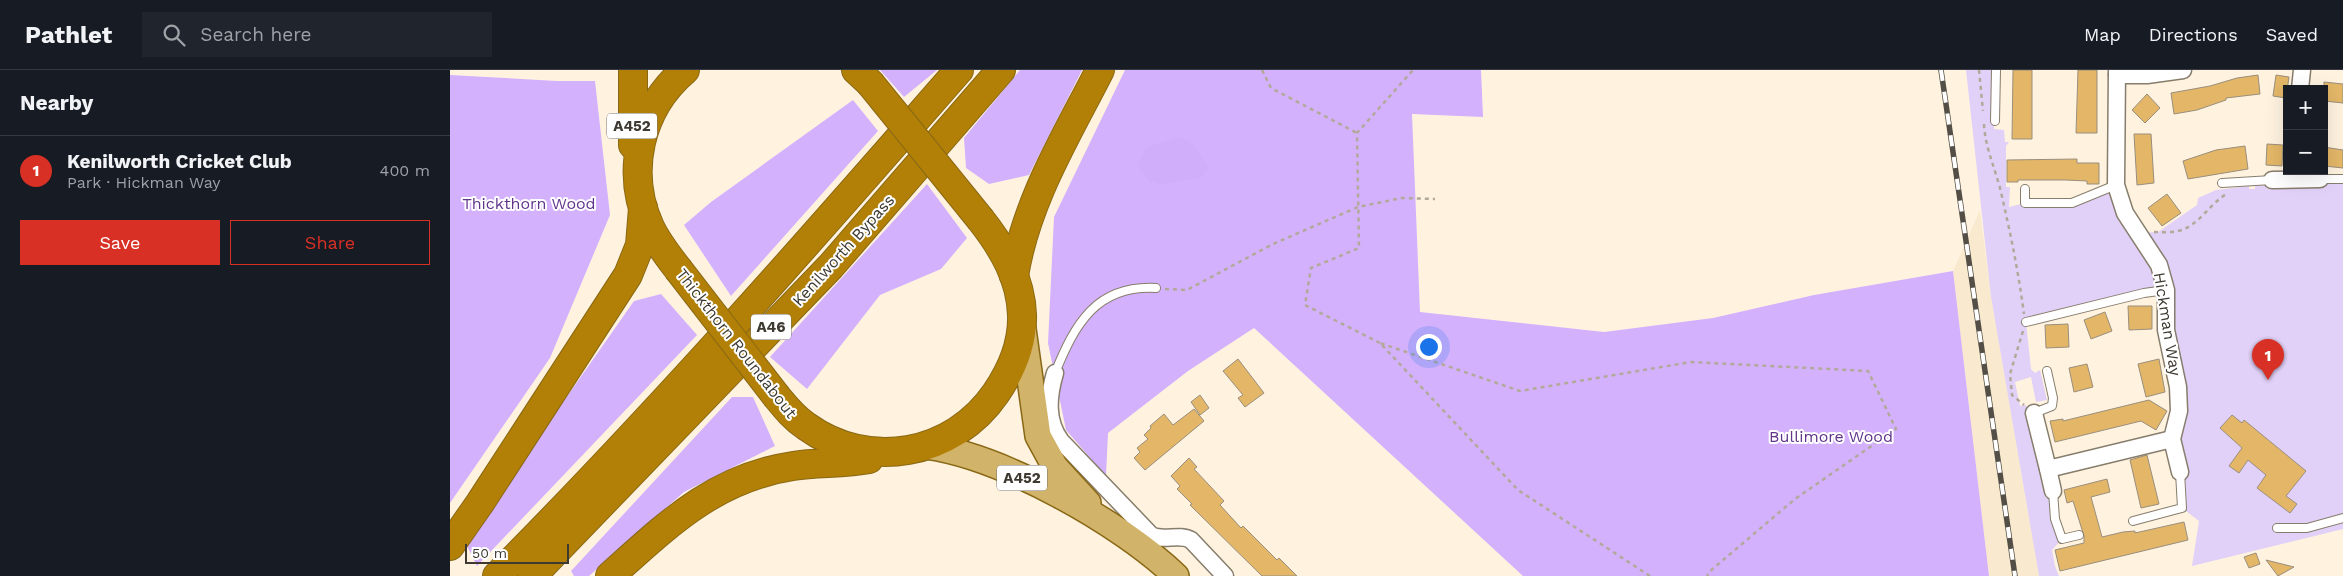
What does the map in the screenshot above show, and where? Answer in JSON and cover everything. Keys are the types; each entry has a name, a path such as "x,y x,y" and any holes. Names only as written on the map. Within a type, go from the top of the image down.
{"highway":[{"name":"A452","path":"633,70 632,138 637,181"},
{"name":"Thickthorn Roundabout","path":"685,70 663,92 648,118 637,162 637,181 642,208 651,229 678,269 776,397 796,418 831,440 854,448 892,453 926,446 962,428 989,403 1009,372 1017,350 1022,315 1014,276 1001,247 863,76"},
{"name":"Kenilworth Bypass","path":"497,576 578,494 792,260 959,70"},
{"name":"Kenilworth Bypass","path":"532,576 831,266 1001,70"},
{"path":"1014,276 1027,218 1040,188 1100,70"},
{"path":"450,546 486,495 628,276 640,245 642,208"},
{"path":"610,576 692,506 720,488 758,474 792,466 858,461 892,453"}],"main road":[{"name":"A452","path":"1022,315 1034,418 1040,441 1048,458 1062,476 1111,526"},
{"name":"A452","path":"926,446 962,453 1012,473 1057,495 1111,526 1133,541 1176,576"}],"street":[{"path":"2117,73 2147,76 2182,70"},
{"path":"2300,85 2302,70"},
{"name":"Hickman Way","path":"2117,73 2116,184 2125,213 2159,264 2166,290 2166,330 2178,387 2179,411 2172,439 2180,472"},
{"path":"2272,180 2295,175 2320,179"},
{"path":"1055,373 1050,410 1051,424 1061,442 1151,535 1158,538 1188,538 1220,574"},
{"path":"2034,413 2053,491"},
{"path":"2048,469 2172,439"}],"lane":[{"path":"1995,121 1996,70"},
{"path":"2320,179 2343,179"},
{"path":"2222,183 2272,180"},
{"path":"2025,189 2025,203 2072,203 2116,184"},
{"path":"1055,373 1074,331 1097,305 1117,292 1131,288 1156,288"},
{"path":"2026,322 2144,293 2166,290"},
{"path":"2034,413 2052,406 2053,398 2047,371"},
{"name":"Hickman Way","path":"2133,520 2182,508 2180,472"},
{"path":"2053,491 2055,519 2062,539 2079,535"},
{"path":"2277,528 2307,528 2343,518"}],"path":[{"path":"1262,70 1271,88 1357,133"},
{"path":"1414,70 1357,133 1359,248 1311,268 1305,305 1380,343 1520,391 1691,362 1868,371 1896,429 1795,500 1709,572 1707,576"},
{"path":"1980,70 1984,112"},
{"path":"1984,120 1984,137 1996,172 2017,258 2026,322 2010,374 2012,395 2034,413"},
{"path":"2140,233 2180,231 2195,221 2218,199 2228,194 2237,193"},
{"path":"1156,288 1187,290 1273,244 1358,206 1402,198 1435,199"},
{"path":"1380,343 1518,490 1650,576"}],"shaded area":[{"path":"1966,70 1996,70 1994,129 2004,130 2005,142 2009,142 2006,146 2006,187 2010,187 2009,207 2025,203 2072,203 2116,185 2140,233 2158,232 2197,205 2198,198 2216,190 2249,186 2249,189 2255,189 2255,186 2343,179 2343,529 2192,566 2199,521 2182,508 2166,291 2026,322 2031,369 2035,373 2040,370 2047,400 2036,402 2031,377 2015,382 2020,406 2025,405 2034,413 2062,539 2052,550 2059,576 2039,576 1991,297"},
{"path":"1180,137 1192,144 1209,168 1199,178 1162,185 1149,181 1137,165 1147,147"},
{"path":"1980,210 1991,297 2039,576 1989,576 1953,271"}],"green space":[{"path":"880,70 937,70 904,97"},
{"path":"1020,70 1082,70 1029,175 989,184 966,168 964,138"},
{"name":"Bullimore Wood","path":"1125,70 1481,70 1483,117 1412,114 1420,312 1604,332 1713,318 1814,295 1953,271 1989,576 1523,576 1254,328 1188,371 1108,433 1106,476 1066,430 1048,343 1054,217"},
{"name":"Thickthorn Wood","path":"450,75 557,81 595,81 610,215 550,358 450,503"},
{"path":"853,100 878,131 731,296 684,225 711,202"},
{"path":"927,184 967,238 941,269 880,295 807,389 770,357"},
{"path":"661,294 697,335 477,566 465,542 634,301"},
{"path":"732,397 753,397 775,446 684,492 589,576 574,576 571,571"}],"building":[{"path":"2013,70 2032,70 2032,139 2012,139"},
{"path":"2078,70 2097,70 2097,133 2076,133"},
{"path":"2258,75 2260,94 2226,98 2226,100 2197,110 2174,114 2171,93"},
{"path":"2276,75 2289,77 2288,85 2283,85 2283,98 2273,96"},
{"path":"2324,82 2343,84 2343,103 2328,101 2328,85 2324,85"},
{"path":"2147,94 2160,108 2145,123 2132,110"},
{"path":"2134,134 2151,134 2154,183 2137,185"},
{"path":"2267,144 2283,145 2282,166 2266,165"},
{"path":"2245,146 2248,169 2188,179 2183,161 2216,150"},
{"path":"2328,148 2343,150 2343,168 2328,166"},
{"path":"2077,159 2077,163 2099,163 2099,184 2087,184 2087,181 2066,180 2018,180 2018,182 2007,182 2007,160"},
{"path":"2167,194 2181,213 2162,226 2148,208"},
{"path":"2128,306 2152,306 2152,329 2129,330"},
{"path":"2105,312 2112,331 2091,339 2084,320"},
{"path":"2068,324 2069,347 2046,348 2045,325"},
{"path":"1238,359 1264,393 1245,407 1238,398 1243,395 1223,371"},
{"path":"2159,359 2165,392 2146,397 2138,364"},
{"path":"2087,364 2093,387 2074,392 2069,368"},
{"path":"1200,395 1209,408 1200,415 1191,402"},
{"path":"2149,400 2167,411 2156,430 2141,421 2055,442 2050,421 2063,419 2063,421"},
{"path":"1194,409 1204,421 1145,470 1134,458 1140,452 1137,448 1148,439 1144,435 1151,428 1150,426 1164,414 1173,425"},
{"path":"2232,415 2242,423 2244,420 2306,471 2286,496 2297,504 2290,513 2257,488 2266,475 2248,460 2239,473 2229,466 2242,448 2220,428"},
{"path":"2147,455 2159,504 2141,508 2130,460"},
{"path":"1189,458 1197,467 1194,469 1224,501 1220,505 1241,528 1243,526 1277,560 1279,558 1297,576 1262,576 1190,505 1192,504 1177,489 1180,486 1171,476"},
{"path":"2107,479 2110,492 2091,497 2102,537 2123,532 2135,531 2135,533 2184,522 2188,540 2060,571 2055,550 2084,543 2084,536 2073,501 2067,503 2064,490"},
{"path":"2256,553 2260,564 2249,568 2244,557"},
{"path":"2266,560 2294,567 2278,576"}],"railway":[{"path":"1941,70 2015,576"}],"place":[{"name":"Kenilworth Cricket Club","path":"2268,380"}]}
